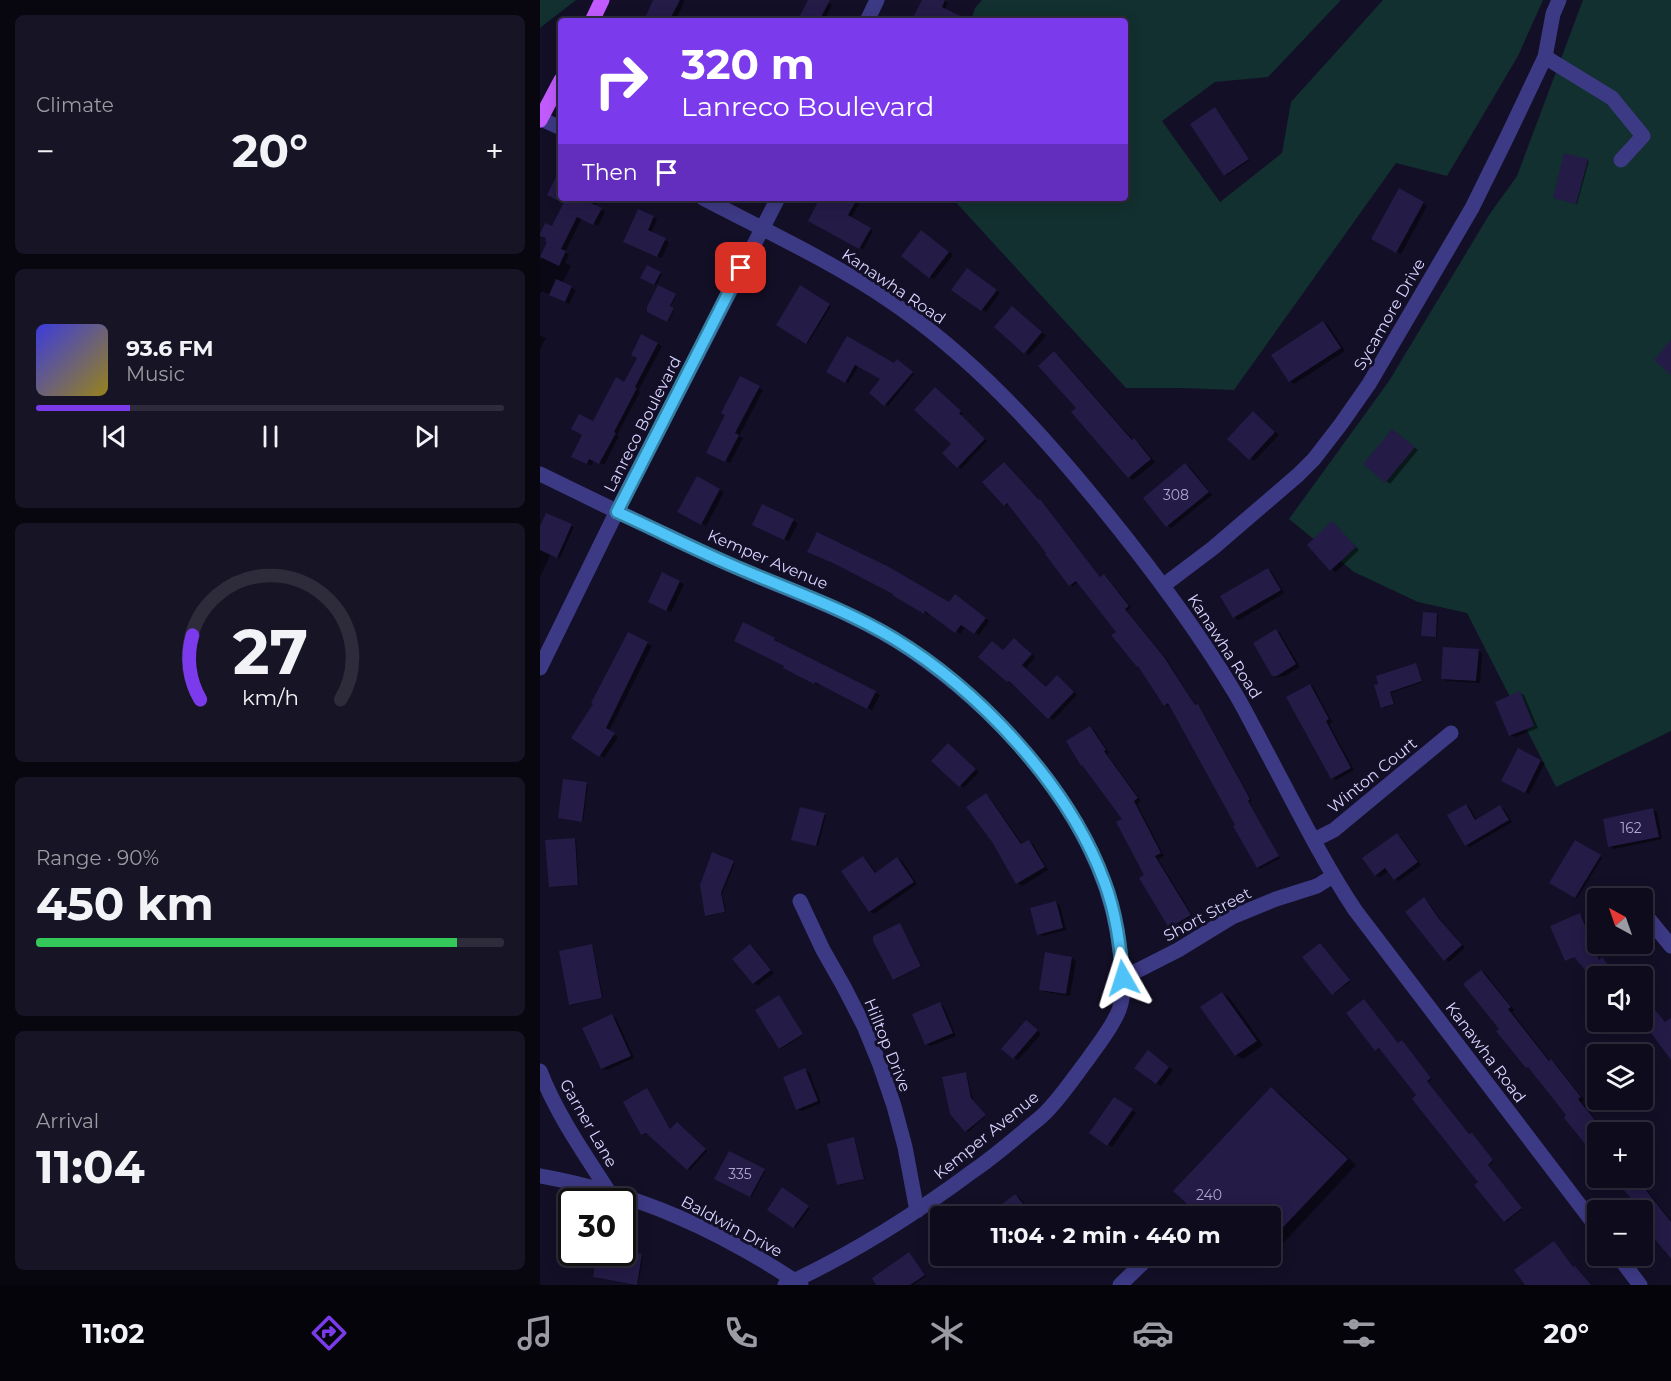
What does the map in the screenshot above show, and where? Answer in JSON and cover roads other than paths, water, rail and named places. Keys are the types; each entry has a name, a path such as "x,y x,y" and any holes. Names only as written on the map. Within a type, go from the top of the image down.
{"main road":[{"path":"593,18 602,0"},
{"path":"540,120 558,86"}],"street":[{"path":"868,18 877,0"},
{"name":"Sycamore Drive","path":"1164,585 1213,548 1298,475 1314,459 1369,384 1472,208 1545,57 1553,14 1559,0"},
{"path":"1545,57 1612,98 1643,136 1621,160"},
{"path":"540,120 558,127"},
{"name":"Kanawha Road","path":"709,201 841,270 934,333 973,366 1017,409 1062,459 1164,585 1200,638 1237,695 1333,876 1355,910 1587,1215"},
{"name":"Lanreco Boulevard","path":"540,668 776,201"},
{"name":"Kemper Avenue","path":"540,474 735,567 858,618 914,652 949,678 983,708 1014,741 1066,806 1084,836 1101,872 1111,902 1120,944 1123,978 1121,1003 1108,1031 1046,1113 994,1156 916,1211 793,1284"},
{"name":"Winton Court","path":"1314,840 1334,830 1451,733"},
{"name":"Short Street","path":"1123,978 1178,950 1232,917 1276,899 1317,886 1333,876"},
{"name":"Hilltop Drive","path":"800,901 823,950 864,1026 880,1065 905,1148 916,1211"},
{"path":"1653,924 1671,946"},
{"name":"Garner Lane","path":"540,1071 577,1144 606,1188"},
{"name":"Baldwin Drive","path":"540,1176 592,1188"},
{"name":"Baldwin Drive","path":"636,1201 705,1228 793,1284"},
{"path":"1120,1285 1140,1266"},
{"path":"1626,1266 1640,1285"}]}
